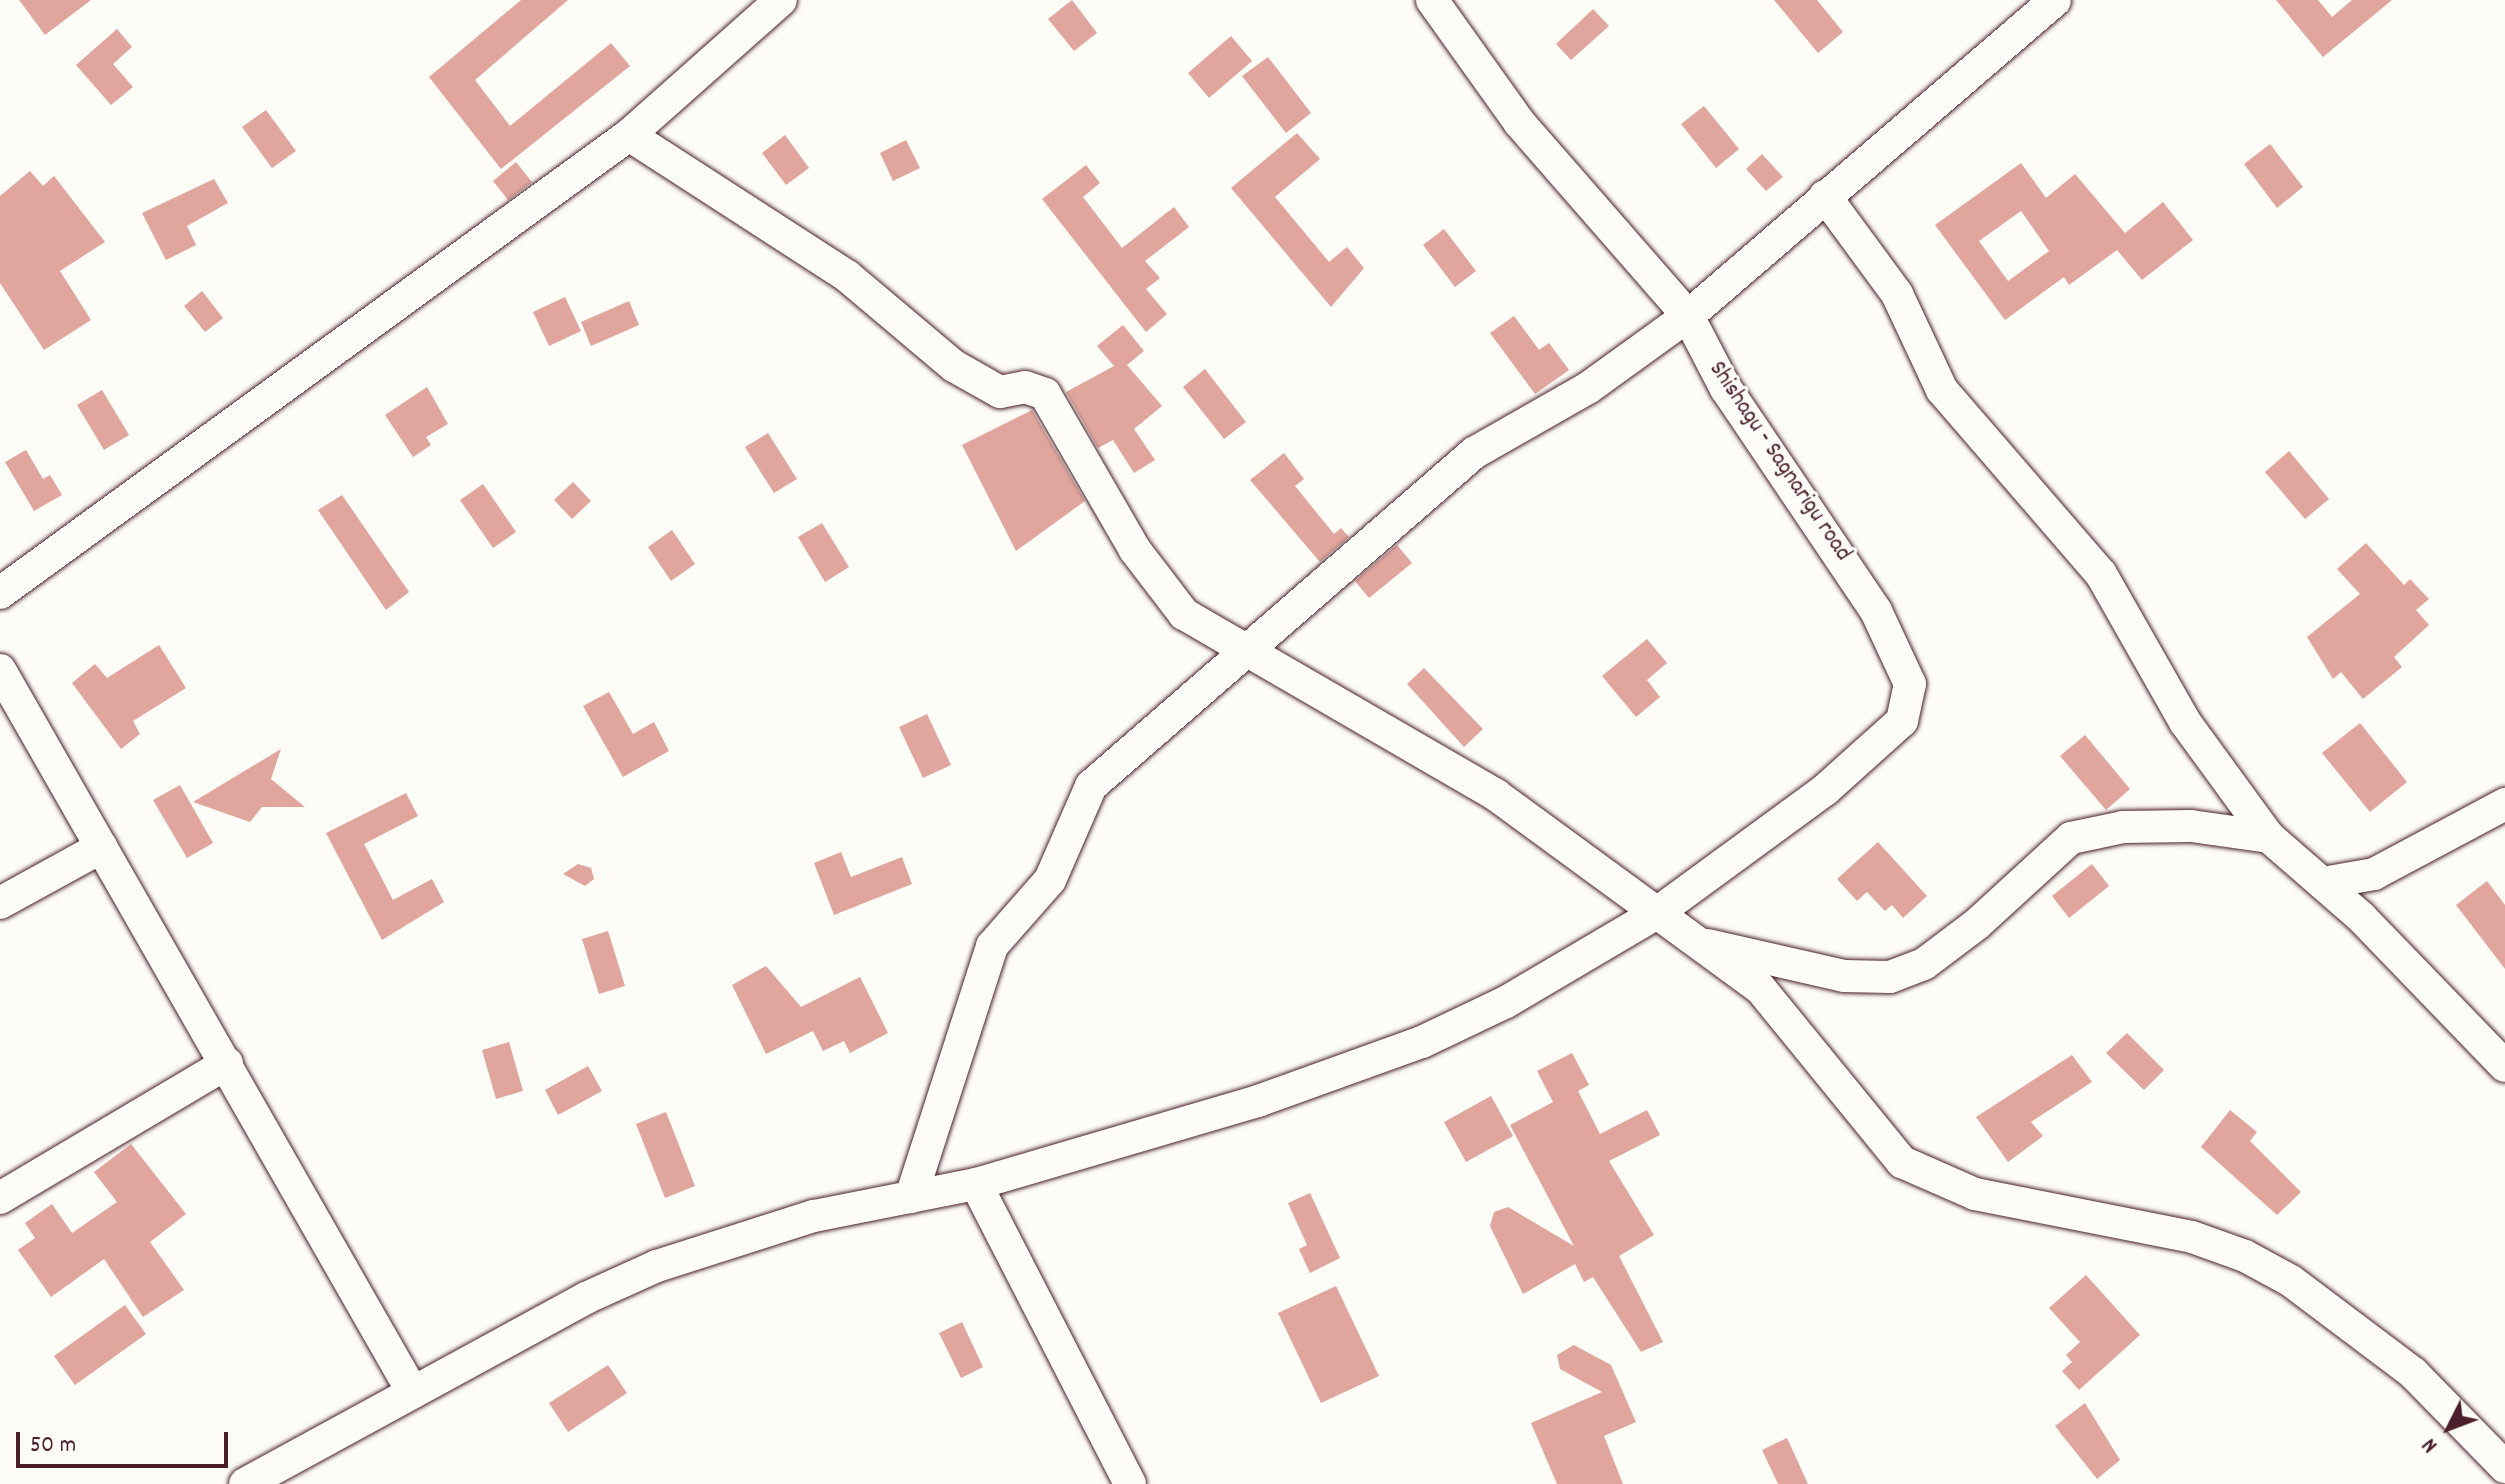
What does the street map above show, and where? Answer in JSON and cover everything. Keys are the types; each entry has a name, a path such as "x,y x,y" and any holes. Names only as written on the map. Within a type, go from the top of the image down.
{"street":[{"path":"0,593 629,135 781,0"},
{"name":"Shishagu - Sagnarigu road","path":"245,1484 412,1391 657,1266 814,1216 976,1184 1258,1101 1422,1042 1506,1002 1657,913 1887,739 1902,721 1910,684 1876,611 1726,389 1688,316 1519,122 1432,0"},
{"path":"911,1197 992,946 1050,880 1091,786 1243,648 1474,453 1588,388 1688,316 2055,0"},
{"path":"629,135 847,276 954,366 1000,392 1025,387 1045,394 1166,595 1184,614 1496,795 1703,944 1760,988 1902,1162 1975,1194 2192,1237 2245,1256 2291,1281 2403,1364 2505,1467"},
{"path":"1825,196 1897,294 1942,390 2101,574 2185,722 2269,837 2323,883 2505,1066"},
{"path":"0,670 412,1391"},
{"path":"2323,883 2374,874 2505,804"},
{"path":"1703,944 1844,976 1890,977 1924,964 1977,924 2071,838 2136,827 2269,837"},
{"path":"0,903 102,847"},
{"path":"0,1198 227,1063"},
{"path":"976,1184 1130,1484"}],"building":[{"path":"19,0 91,0 45,35"},
{"path":"521,0 568,0 475,80 510,126 611,43 630,66 501,169 429,77"},
{"path":"1072,0 1097,33 1074,51 1048,19"},
{"path":"1774,0 1817,0 1843,32 1818,53"},
{"path":"2276,0 2318,0 2332,17 2352,0 2392,0 2323,57"},
{"path":"1593,9 1609,26 1571,60 1556,44"},
{"path":"117,29 132,47 113,64 133,87 111,105 76,65"},
{"path":"1231,36 1252,61 1209,98 1188,73"},
{"path":"1268,57 1311,113 1286,133 1242,76"},
{"path":"1704,106 1739,149 1716,168 1681,124"},
{"path":"266,110 296,151 272,168 242,127"},
{"path":"1297,133 1320,159 1275,197 1329,262 1347,247 1364,268 1331,307 1231,188"},
{"path":"785,135 809,168 786,185 762,153"},
{"path":"906,140 920,168 893,181 880,153"},
{"path":"2270,144 2303,187 2277,208 2244,164"},
{"path":"1762,154 1783,177 1766,191 1746,169"},
{"path":"516,162 532,182 508,200 493,181"},
{"path":"2021,163 2046,198 2075,174 2125,233 2163,202 2193,240 2142,280 2117,250 2069,285 2064,277 2005,320 1935,225","holes":["2021,211 2049,251 2008,281 1979,241"]},
{"path":"1086,165 1100,183 1083,197 1122,248 1174,207 1189,227 1145,261 1160,278 1146,289 1167,314 1146,332 1042,199"},
{"path":"30,171 43,186 54,176 105,242 60,271 91,320 44,350 0,283 0,196"},
{"path":"214,179 228,203 187,226 196,245 166,260 142,213"},
{"path":"1444,229 1476,271 1455,287 1423,245"},
{"path":"202,291 223,318 205,332 184,306"},
{"path":"565,297 581,331 549,346 533,312"},
{"path":"629,301 639,325 591,346 581,322"},
{"path":"1514,316 1539,350 1549,343 1569,370 1535,394 1490,333"},
{"path":"1123,325 1144,351 1127,365 1162,406 1134,429 1155,460 1134,473 1113,440 1098,448 1066,392 1114,366 1097,346"},
{"path":"1205,369 1246,422 1224,439 1183,387"},
{"path":"427,387 448,424 426,437 431,445 413,457 385,415"},
{"path":"102,390 129,435 104,450 77,405"},
{"path":"1032,410 1085,501 1016,551 962,445"},
{"path":"768,433 797,479 774,493 745,447"},
{"path":"26,450 43,479 50,475 62,495 34,511 5,462"},
{"path":"2289,451 2329,499 2305,519 2265,472"},
{"path":"1284,453 1304,479 1295,486 1334,534 1341,528 1349,537 1320,562 1250,480"},
{"path":"573,482 591,501 572,519 554,500"},
{"path":"483,484 516,532 493,548 460,500"},
{"path":"342,495 409,592 386,610 318,510"},
{"path":"822,523 849,567 825,582 798,537"},
{"path":"672,530 695,564 671,581 648,547"},
{"path":"2366,543 2404,585 2410,579 2429,599 2416,610 2429,625 2394,657 2402,667 2363,699 2341,672 2333,679 2307,637 2360,594 2337,569"},
{"path":"1397,545 1412,563 1369,598 1355,581"},
{"path":"1647,639 1667,663 1647,680 1660,697 1636,717 1602,676"},
{"path":"159,645 186,688 133,721 140,734 121,749 72,683 95,664 107,678"},
{"path":"1424,668 1483,729 1464,747 1407,684"},
{"path":"609,692 633,734 654,722 669,751 623,777 583,706"},
{"path":"927,714 951,765 923,778 899,727"},
{"path":"2360,723 2407,782 2370,812 2322,753"},
{"path":"2085,735 2130,789 2106,810 2060,756"},
{"path":"281,749 271,779 305,807 262,807 250,822 193,802"},
{"path":"180,785 213,843 187,858 153,800"},
{"path":"406,793 418,816 364,844 393,900 432,879 444,902 382,940 326,833"},
{"path":"1878,842 1927,896 1903,918 1892,905 1885,911 1867,892 1857,901 1837,879"},
{"path":"841,852 851,877 902,857 912,884 834,915 814,863"},
{"path":"578,864 591,868 594,879 585,886 563,874"},
{"path":"2092,864 2109,886 2069,918 2052,896"},
{"path":"2487,881 2505,905 2505,969 2456,905"},
{"path":"608,931 625,986 599,994 582,939"},
{"path":"766,966 801,1007 860,977 888,1033 850,1053 844,1041 823,1051 813,1031 766,1054 732,985"},
{"path":"2127,1033 2164,1070 2144,1090 2106,1053"},
{"path":"509,1042 523,1091 496,1099 482,1050"},
{"path":"1572,1053 1589,1085 1578,1091 1600,1134 1647,1110 1660,1135 1609,1161 1654,1235 1619,1256 1663,1342 1641,1352 1593,1277 1584,1282 1575,1264 1523,1294 1490,1226 1494,1212 1508,1207 1574,1246 1510,1125 1553,1102 1537,1071"},
{"path":"2072,1055 2092,1082 2031,1122 2043,1136 2008,1162 1976,1117"},
{"path":"588,1066 602,1091 558,1115 545,1090"},
{"path":"1491,1096 1513,1136 1466,1162 1444,1122"},
{"path":"2230,1110 2257,1132 2250,1141 2301,1192 2277,1215 2201,1147"},
{"path":"666,1112 695,1186 665,1198 636,1124"},
{"path":"131,1144 186,1214 150,1242 184,1290 143,1317 104,1259 51,1297 18,1250 35,1238 25,1223 52,1204 72,1233 117,1202 94,1172"},
{"path":"1310,1193 1340,1258 1310,1273 1299,1249 1307,1245 1288,1203"},
{"path":"2086,1275 2140,1335 2079,1390 2062,1371 2072,1362 2066,1355 2080,1342 2049,1308"},
{"path":"1336,1286 1379,1376 1321,1403 1278,1313"},
{"path":"125,1305 146,1334 75,1385 54,1356"},
{"path":"962,1322 983,1367 961,1378 939,1333"},
{"path":"1574,1345 1611,1365 1636,1422 1604,1436 1623,1484 1557,1484 1531,1423 1602,1392 1560,1369 1557,1355"},
{"path":"608,1365 627,1393 568,1432 549,1403"},
{"path":"2085,1403 2120,1460 2097,1479 2055,1426"},
{"path":"1787,1438 1808,1484 1778,1484 1762,1450"}]}
